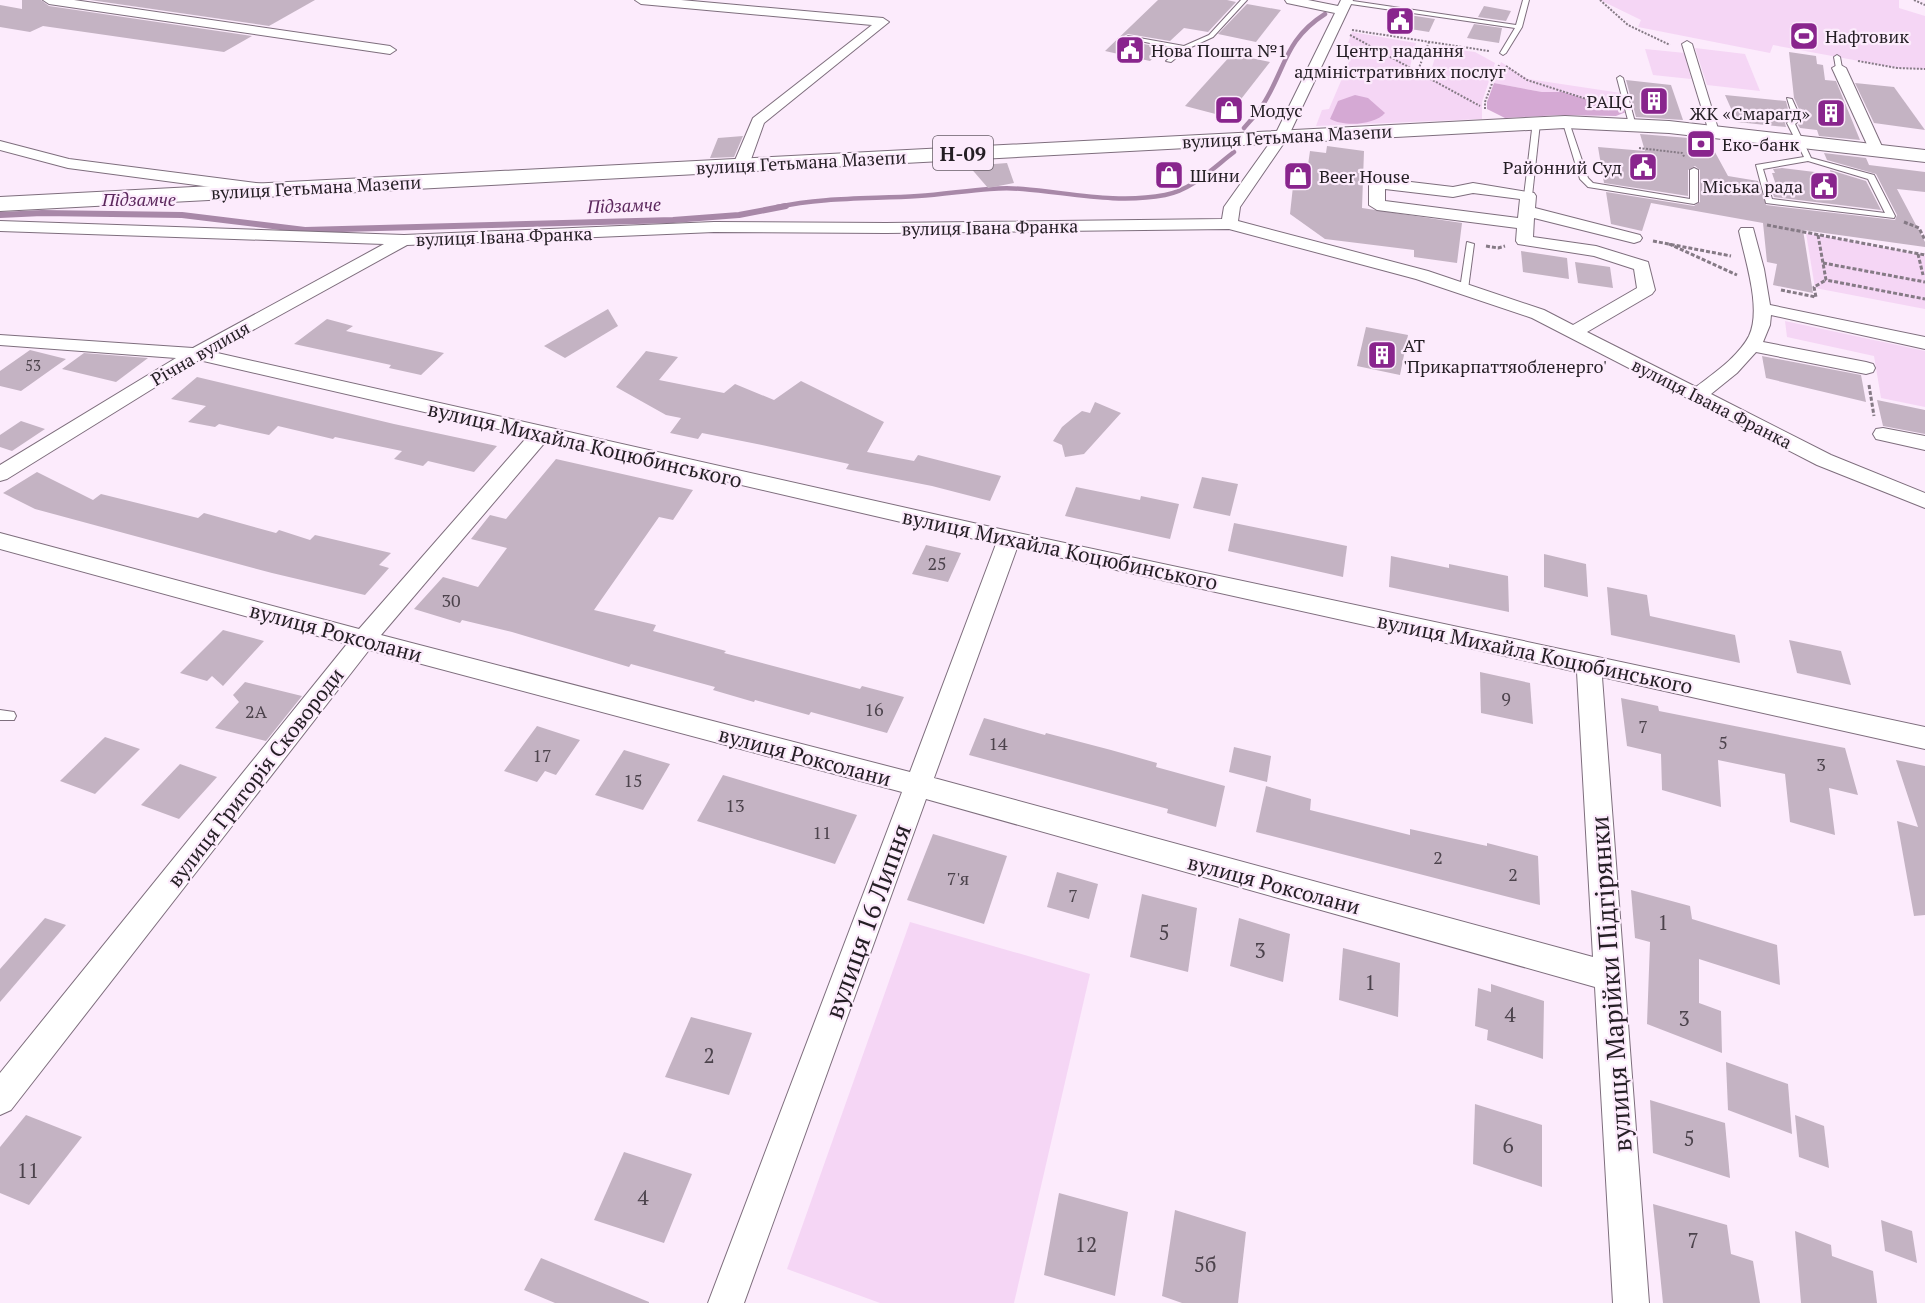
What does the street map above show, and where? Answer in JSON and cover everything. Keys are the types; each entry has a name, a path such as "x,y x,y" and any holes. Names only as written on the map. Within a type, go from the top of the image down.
{"main road":[{"name":"вулиця Гетьмана Мазепи","path":"0,204 1565,122 1634,124 1714,132 1803,150 1877,151 1925,156"}],"street":[{"path":"50,0 390,50"},
{"path":"641,0 883,22 758,121 741,165"},
{"path":"1229,224 1232,207 1281,137 1345,4 1291,0"},
{"path":"1688,49 1714,132"},
{"path":"1838,63 1877,151"},
{"path":"0,145 68,164 269,190"},
{"path":"1573,332 1646,290 1642,266 1596,251 1526,218 1473,188 1453,192 1377,183 1377,205 1526,218 1634,238"},
{"name":"вулиця Івана Франка","path":"0,226 404,240 714,227 886,228 1229,224 1411,272 1538,314 1824,460 1925,501"},
{"path":"1696,396 1735,365 1760,333 1759,285 1747,231"},
{"name":"Річна вулиця","path":"0,474 196,354 404,240"},
{"path":"1761,308 1925,343"},
{"name":"вулиця Михайла Коцюбинського","path":"0,340 196,354 1009,539 1925,738"},
{"path":"1751,345 1866,368"},
{"name":"вулиця Григорія Сковороди","path":"0,1099 364,639 541,434"},
{"path":"1883,434 1925,443"},
{"name":"вулиця 16 Липня","path":"726,1303 1009,539"},
{"name":"вулиця Роксолани","path":"0,541 918,785 1609,976"},
{"name":"вулиця Марійки Підгірянки","path":"1589,664 1631,1303"}],"lane":[{"path":"1169,61 1185,48 1211,36 1245,0"},
{"path":"1503,53 1519,27 1526,0"},
{"path":"1345,4 1519,27"},
{"path":"1128,38 1185,48"},
{"path":"1620,78 1634,124"},
{"path":"1789,99 1797,119 1791,123 1803,150"},
{"path":"1565,122 1584,179 1591,185 1694,202 1694,171"},
{"path":"1526,218 1536,123"},
{"path":"1803,150 1871,177 1891,216 1769,201 1759,167 1803,150"},
{"path":"1464,289 1470,244"}],"path":[{"path":"1600,0 1628,25 1688,49"},
{"path":"1914,0 1925,5"},
{"path":"1351,29 1503,53"},
{"path":"1348,34 1485,109 1485,102 1500,62 1527,80 1608,106"},
{"path":"1417,73 1429,42"},
{"path":"1838,63 1925,69"},
{"path":"1639,148 1682,153 1688,166 1694,171"},
{"path":"1891,216 1919,228 1925,240"},
{"path":"1470,244 1498,248 1526,218"},
{"path":"1747,231 1746,221 1925,255"},
{"path":"1818,235 1826,280"},
{"path":"1634,238 1753,260"},
{"path":"1669,244 1759,285 1816,297 1814,287 1826,280 1925,299"},
{"path":"1823,263 1925,282 1918,254"},
{"path":"1866,368 1876,429 1883,434"}],"shaded area":[{"name":"Нафтовик","path":"1600,0 1899,0 1899,8 1925,16 1925,69 1897,68 1773,45 1770,53 1638,27 1641,20"},
{"path":"1352,32 1416,43 1410,67 1429,78 1438,47 1475,52 1495,63 1482,102 1482,119 1316,126 1322,110 1329,109 1355,48 1347,46"},
{"path":"1695,48 1745,54 1760,91 1707,85"},
{"path":"1645,49 1685,53 1691,79 1653,75"},
{"path":"1501,62 1528,79 1621,93 1626,112 1563,92 1542,92 1494,83"},
{"path":"1494,83 1542,92 1563,92 1626,112 1616,116 1560,115 1505,118 1487,109 1487,102"},
{"path":"1355,95 1368,98 1385,113 1374,120 1359,124 1336,122 1330,119 1338,101"},
{"path":"1806,233 1925,256 1925,309 1815,288"},
{"path":"1785,321 1925,351 1925,407 1881,398 1874,356 1787,337"},
{"path":"910,922 1090,974 1014,1303 880,1303 787,1269"}],"building":[{"path":"22,0 41,0 49,6 252,36 224,52 43,26 30,32 0,27 0,5 22,9"},
{"path":"90,0 315,0 269,26"},
{"path":"1158,0 1236,2 1208,32 1184,28 1170,41 1128,34 1124,36 1125,40 1163,48 1150,61 1105,51"},
{"path":"1247,4 1281,10 1256,42 1218,34"},
{"path":"1484,6 1511,11 1506,21 1478,17"},
{"path":"1409,15 1435,19 1429,32 1404,28"},
{"path":"1474,24 1502,28 1499,43 1467,38"},
{"path":"1789,52 1816,56 1817,64 1823,65 1825,80 1836,81 1860,140 1819,136 1817,130 1800,128 1798,125 1803,118 1794,98"},
{"path":"1232,54 1270,62 1227,117 1185,106"},
{"name":"РАЦС","path":"1626,80 1671,85 1683,120 1636,117"},
{"path":"1855,83 1894,87 1925,130 1874,123"},
{"path":"1725,95 1786,101 1790,117 1785,123 1786,127 1737,122"},
{"path":"1640,134 1689,138 1690,141 1710,143 1728,176 1758,181 1766,205 1895,220 1897,215 1876,174 1827,160 1824,153 1866,158 1869,165 1925,172 1925,192 1897,189 1925,242 1925,247 1803,230 1813,293 1773,285 1777,264 1767,262 1763,223 1651,203 1642,231 1611,224 1606,192 1694,206 1700,202 1700,170 1695,166 1688,170 1688,196 1604,183 1598,147 1645,151"},
{"path":"743,136 734,157 710,158 718,138"},
{"path":"1327,146 1364,151 1362,208 1462,223 1457,263 1414,257 1414,250 1325,239 1290,214 1294,177 1302,178 1304,165 1308,165 1310,151 1326,153"},
{"path":"1007,163 1014,183 988,188 969,166"},
{"name":"Міська рада","path":"1773,169 1831,174 1830,170 1866,181 1881,210 1774,197 1770,184 1776,185"},
{"path":"1521,251 1567,258 1569,279 1523,272"},
{"path":"1575,262 1610,267 1613,288 1578,283"},
{"path":"608,309 618,326 565,358 544,346"},
{"path":"327,319 353,326 346,331 444,353 421,375 389,368 391,365 294,344"},
{"name":"АТ 'Прикарпаттяобленерго'","path":"1366,327 1408,335 1400,375 1357,366"},
{"path":"30,350 66,359 21,391 0,386 0,371"},
{"path":"646,351 678,357 659,380 724,393 735,384 774,400 801,381 884,422 867,452 914,461 918,455 1001,476 990,501 932,486 846,469 849,464 762,445 702,433 698,439 670,433 681,418 666,415 616,387"},
{"path":"84,353 148,358 116,382 62,369"},
{"path":"1762,356 1861,375 1866,402 1766,378"},
{"path":"197,377 497,446 474,472 428,461 423,466 394,459 402,451 335,437 333,439 278,426 269,435 219,424 215,427 188,422 206,406 171,399"},
{"path":"1877,400 1925,410 1925,434 1883,426"},
{"path":"1095,402 1121,413 1084,454 1065,457 1062,445 1053,441 1062,427 1074,417 1082,411 1090,413"},
{"path":"21,421 45,429 12,451 0,447 0,435"},
{"path":"556,459 693,490 673,520 659,517 594,610 656,625 653,631 726,651 724,653 860,689 862,686 904,697 887,733 811,712 809,715 755,700 754,702 713,690 715,687 631,664 629,667 512,632 462,620 460,623 414,609 443,577 478,587 507,548 471,539 490,515 506,519"},
{"path":"37,472 93,500 101,494 198,518 204,513 276,533 279,530 310,540 315,535 391,553 379,565 389,568 365,595 272,573 35,509 3,493"},
{"path":"1202,477 1238,484 1230,516 1193,508"},
{"path":"1076,487 1140,500 1141,496 1179,504 1170,539 1065,516"},
{"path":"1234,523 1347,546 1343,577 1228,551"},
{"path":"926,545 961,553 948,582 912,574"},
{"path":"1544,554 1586,564 1588,597 1544,587"},
{"path":"1391,556 1449,568 1449,564 1508,576 1509,612 1389,587"},
{"path":"1607,587 1647,595 1650,616 1735,635 1740,663 1611,635"},
{"path":"223,630 264,641 223,686 212,676 207,681 180,673"},
{"path":"1789,640 1841,651 1851,685 1797,673"},
{"path":"1480,672 1530,683 1533,724 1481,713"},
{"path":"245,682 302,696 266,741 215,728 239,702 233,695"},
{"path":"1621,698 1658,706 1659,711 1845,748 1858,795 1829,788 1835,835 1790,822 1785,774 1718,760 1721,807 1662,790 1661,754 1627,746"},
{"path":"984,718 1111,750 1157,763 1156,767 1225,786 1216,827 1167,813 1168,809 969,755"},
{"path":"537,726 580,740 556,775 545,771 537,782 504,771"},
{"path":"105,737 140,749 95,794 60,781"},
{"path":"1234,747 1271,756 1267,782 1229,772"},
{"path":"624,750 670,764 643,810 595,795"},
{"path":"1896,760 1925,766 1925,915 1914,916 1897,821 1918,827"},
{"path":"180,764 217,777 179,819 141,805"},
{"path":"723,775 857,815 835,864 697,821"},
{"path":"1266,786 1311,799 1310,810 1410,835 1410,829 1487,846 1487,843 1538,856 1540,905 1256,832"},
{"path":"933,834 1007,856 984,924 907,900"},
{"path":"1057,872 1098,884 1089,919 1047,907"},
{"path":"1631,890 1690,906 1692,919 1777,945 1780,985 1699,959 1699,1003 1721,1011 1722,1053 1647,1024 1650,942 1635,938"},
{"path":"1142,894 1197,908 1188,972 1130,957"},
{"path":"45,918 66,925 0,1002 0,969"},
{"path":"1239,918 1290,934 1283,982 1230,966"},
{"path":"1343,948 1400,963 1398,1017 1339,1000"},
{"path":"1491,984 1544,1001 1543,1059 1487,1040 1488,1030 1475,1026 1478,988 1491,992"},
{"path":"691,1017 752,1033 729,1095 665,1077"},
{"path":"1726,1062 1788,1084 1792,1134 1728,1110"},
{"path":"1650,1100 1725,1123 1730,1178 1653,1153"},
{"path":"1475,1104 1542,1125 1542,1187 1473,1164"},
{"path":"26,1115 82,1137 29,1205 0,1193 0,1147"},
{"path":"1795,1115 1824,1126 1829,1168 1799,1157"},
{"path":"624,1152 692,1174 664,1243 594,1220"},
{"path":"1059,1193 1128,1212 1115,1296 1044,1275"},
{"path":"1653,1204 1727,1225 1731,1254 1753,1261 1760,1303 1663,1303"},
{"path":"1175,1210 1246,1232 1238,1303 1182,1303 1162,1296"},
{"path":"1881,1220 1912,1231 1917,1263 1885,1251"},
{"path":"1795,1231 1831,1245 1832,1256 1873,1271 1877,1303 1801,1303"},
{"path":"541,1258 649,1303 555,1303 524,1290"}],"waterway":[{"name":"Підзамче","path":"1244,128 1262,106 1293,45 1301,34 1325,14"},
{"name":"Підзамче","path":"777,207 829,200 918,196 997,189 1023,189 1112,198 1165,195 1202,178 1234,152"},
{"name":"Підзамче","path":"0,215 42,213 182,215 305,230 673,220 739,215 786,206"}],"place":[{"name":"Центр надання адміністративних послуг","path":"1400,21"},
{"name":"Нафтовик","path":"1804,36"},
{"name":"Нова Пошта №1","path":"1130,50"},
{"name":"РАЦС","path":"1654,101"},
{"name":"Модус","path":"1229,110"},
{"name":"ЖК «Смарагд»","path":"1831,113"},
{"name":"Еко-банк","path":"1701,144"},
{"name":"Районний Суд","path":"1643,167"},
{"name":"Шини","path":"1169,175"},
{"name":"Beer House","path":"1298,176"},
{"name":"Міська рада","path":"1824,186"},
{"name":"АТ 'Прикарпаттяобленерго'","path":"1382,355"}]}
